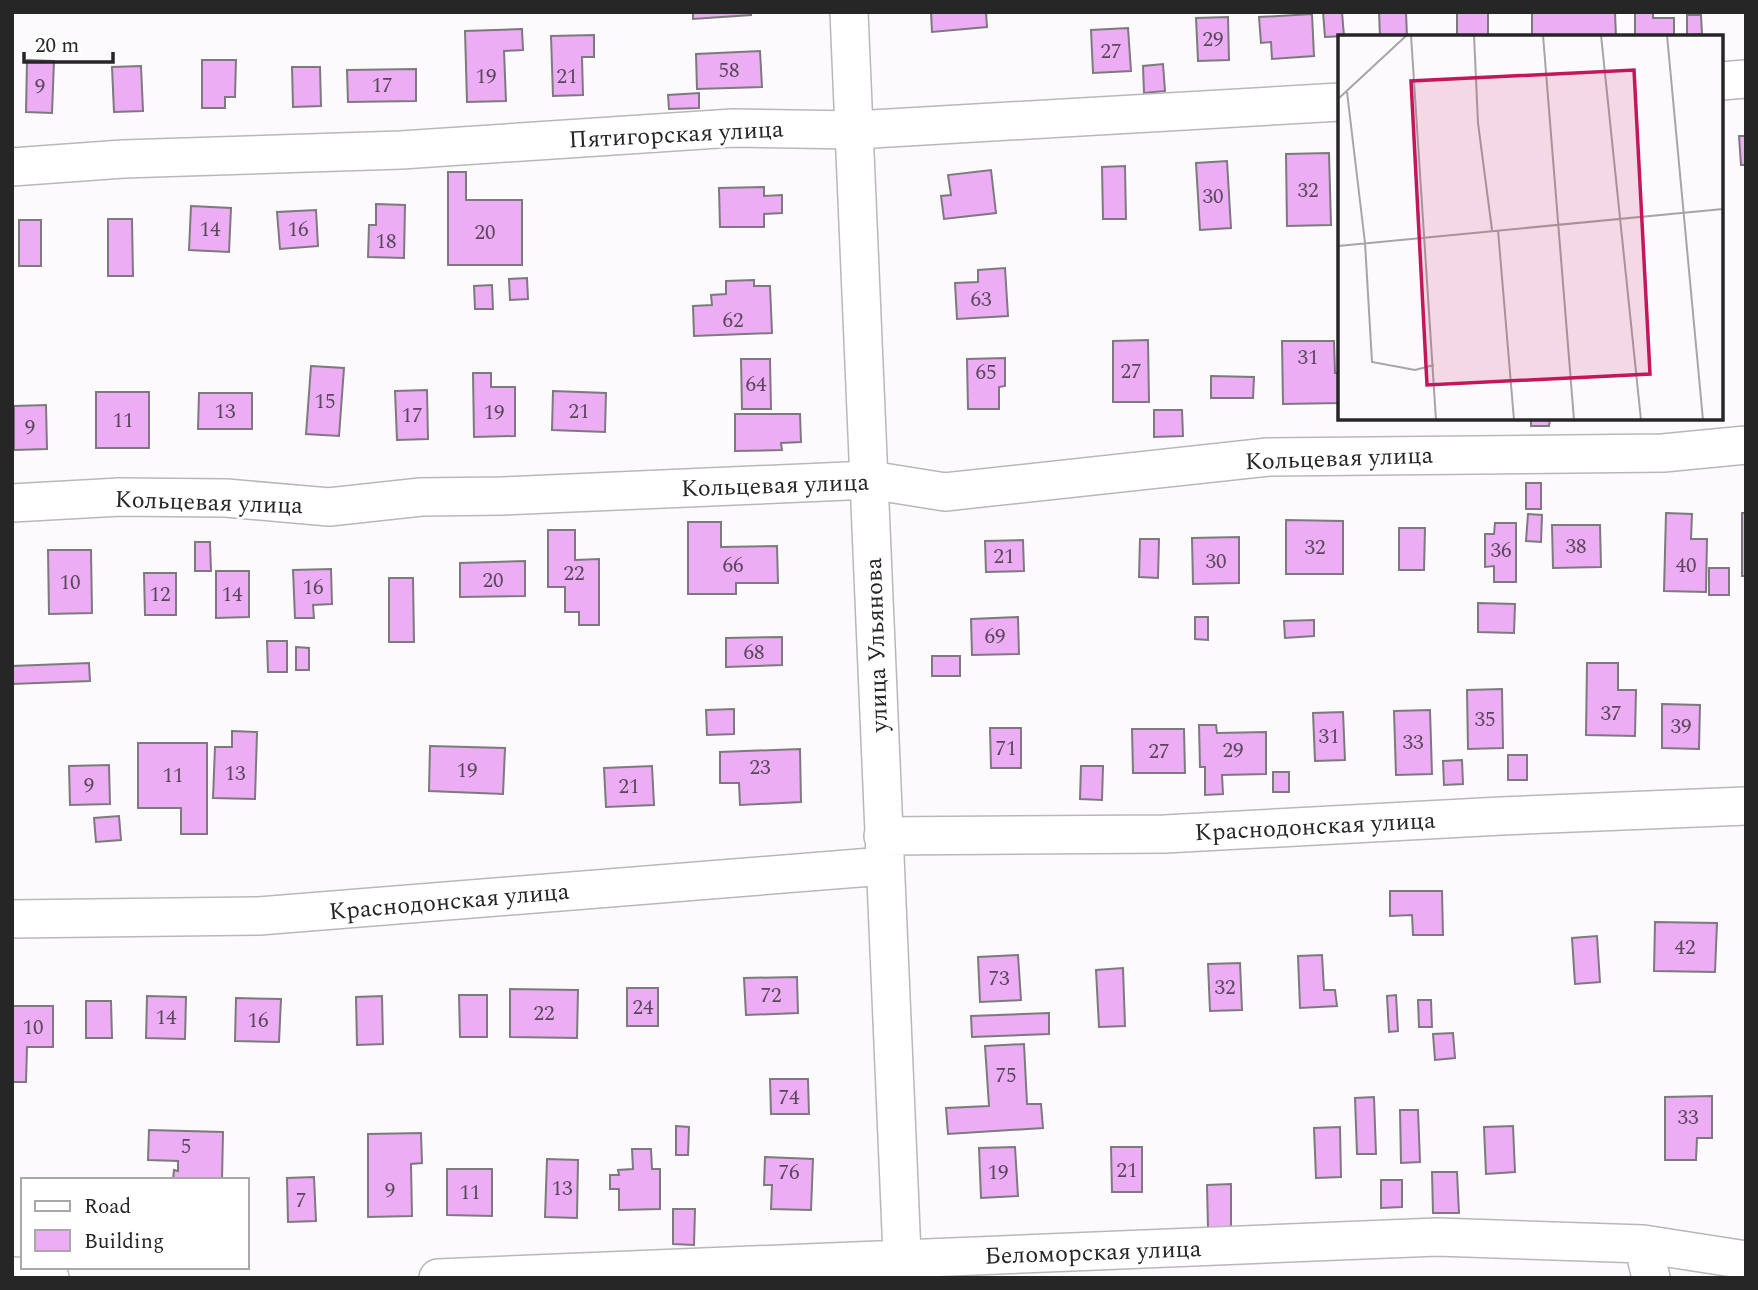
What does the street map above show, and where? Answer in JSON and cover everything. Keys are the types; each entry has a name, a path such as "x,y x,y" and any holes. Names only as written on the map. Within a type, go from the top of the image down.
{"street":[{"name":"улица Ульянова","path":"849,12 903,1269"},
{"path":"1723,81 1746,79"},
{"name":"Пятигорская улица","path":"12,167 123,159 401,150 733,128 855,130 1338,102"},
{"name":"Кольцевая улица","path":"12,503 120,497 226,498 329,507 421,497 870,480 945,492 1268,457 1663,453 1746,445"},
{"name":"Краснодонская улица","path":"12,919 259,916 884,851 1501,816 1746,806"},
{"name":"Беломорская улица","path":"438,1278 903,1269 1437,1237 1647,1261 1746,1260"},
{"path":"12,1276 50,1278"}],"building":[{"path":"693,12 751,12 751,15 693,19"},
{"path":"931,12 986,12 987,27 932,32"},
{"path":"1323,12 1342,12 1344,35 1325,37"},
{"path":"1379,12 1406,12 1407,35 1380,35"},
{"path":"1457,12 1488,12 1488,35 1457,35"},
{"path":"1532,12 1615,12 1616,35 1532,35"},
{"path":"1635,12 1653,12 1653,18 1674,18 1674,35 1635,35"},
{"path":"1312,14 1314,56 1272,59 1271,42 1261,43 1259,17"},
{"path":"1687,15 1701,15 1702,34 1687,35"},
{"path":"1228,17 1229,60 1198,61 1196,18"},
{"path":"1128,28 1131,71 1093,73 1091,30"},
{"path":"522,29 523,50 504,51 506,101 467,102 465,31"},
{"path":"594,35 594,57 582,57 583,95 553,96 551,36"},
{"path":"760,51 762,87 697,89 696,54"},
{"path":"27,60 54,61 52,113 26,112"},
{"path":"202,60 236,60 235,97 225,97 225,108 202,108"},
{"path":"1163,64 1165,91 1144,93 1143,66"},
{"path":"141,66 143,111 114,112 112,67"},
{"path":"292,67 320,67 321,106 293,107"},
{"path":"416,69 416,101 348,102 347,70"},
{"path":"699,93 699,108 669,109 668,95"},
{"path":"1739,136 1746,136 1746,165 1741,165"},
{"path":"1329,153 1331,225 1287,226 1286,154"},
{"path":"1227,161 1231,228 1200,230 1196,163"},
{"path":"1125,166 1126,219 1103,219 1102,167"},
{"path":"991,170 996,213 944,219 941,196 951,195 948,175"},
{"path":"448,172 466,172 466,200 522,200 522,265 448,265"},
{"path":"764,187 764,196 782,195 782,213 764,214 764,227 720,227 719,188"},
{"path":"376,204 405,205 404,258 368,257 369,225 376,225"},
{"path":"191,206 231,208 229,252 189,250"},
{"path":"316,210 318,246 280,249 277,212"},
{"path":"108,219 132,219 133,276 108,276"},
{"path":"19,220 41,220 41,266 19,266"},
{"path":"1005,268 1008,316 957,319 955,283 978,282 978,270"},
{"path":"527,278 528,299 510,300 509,279"},
{"path":"754,280 754,286 770,286 772,333 694,336 693,306 712,305 711,295 726,294 726,281"},
{"path":"492,285 493,309 475,309 474,286"},
{"path":"1148,340 1149,402 1113,402 1113,341"},
{"path":"1282,341 1334,341 1338,403 1283,404"},
{"path":"1005,358 1005,386 999,387 999,409 968,409 967,359"},
{"path":"741,359 770,359 771,409 742,409"},
{"path":"311,366 344,368 339,436 306,434"},
{"path":"473,373 491,373 491,387 515,387 515,436 474,437"},
{"path":"1211,376 1254,377 1253,398 1211,398"},
{"path":"427,390 428,439 397,440 395,391"},
{"path":"553,391 606,393 605,432 552,430"},
{"path":"96,392 149,392 149,448 96,448"},
{"path":"199,393 252,393 252,429 198,429"},
{"path":"46,405 47,449 14,450 14,406"},
{"path":"1154,410 1182,410 1183,436 1154,437"},
{"path":"735,414 800,414 801,442 781,443 782,450 735,451"},
{"path":"1531,420 1550,420 1549,426 1531,426"},
{"path":"1526,483 1541,483 1541,509 1526,509"},
{"path":"1666,513 1692,514 1691,539 1707,539 1706,592 1664,591"},
{"path":"1742,513 1746,513 1746,576 1742,576"},
{"path":"1528,514 1542,515 1541,542 1526,541"},
{"path":"1286,520 1343,521 1343,574 1286,574"},
{"path":"688,522 721,522 721,547 777,546 778,583 736,583 736,594 688,594"},
{"path":"1495,523 1516,523 1516,582 1494,582 1494,566 1485,567 1485,534 1494,534"},
{"path":"1552,525 1600,525 1601,567 1553,568"},
{"path":"1399,528 1425,528 1424,570 1399,570"},
{"path":"548,530 575,530 575,560 599,559 599,625 579,625 579,612 565,612 565,587 548,587"},
{"path":"1239,537 1239,583 1193,584 1192,538"},
{"path":"1140,539 1159,539 1158,578 1139,577"},
{"path":"1023,540 1024,571 986,572 985,541"},
{"path":"195,542 210,542 211,571 195,571"},
{"path":"48,550 91,550 92,613 49,614"},
{"path":"525,561 525,596 460,597 460,563"},
{"path":"1709,568 1729,568 1729,595 1709,595"},
{"path":"331,569 332,604 313,605 314,618 295,618 293,570"},
{"path":"216,571 249,571 249,617 216,618"},
{"path":"144,573 176,573 176,615 145,615"},
{"path":"389,578 413,578 414,642 389,642"},
{"path":"1478,603 1515,604 1514,633 1478,632"},
{"path":"1018,617 1019,654 972,655 971,619"},
{"path":"1195,617 1208,617 1208,640 1195,639"},
{"path":"1314,620 1314,636 1285,638 1284,621"},
{"path":"782,637 782,665 726,667 726,638"},
{"path":"267,641 287,641 287,672 268,672"},
{"path":"296,647 309,648 309,670 296,670"},
{"path":"932,656 960,656 960,676 932,676"},
{"path":"89,663 90,681 12,684 12,666"},
{"path":"1587,663 1618,663 1618,690 1636,690 1635,736 1586,735"},
{"path":"1502,689 1503,748 1468,749 1467,690"},
{"path":"1662,704 1700,705 1699,749 1662,748"},
{"path":"734,709 734,734 707,735 706,710"},
{"path":"1430,710 1432,774 1396,775 1394,711"},
{"path":"1343,712 1345,760 1315,761 1313,713"},
{"path":"1199,725 1216,725 1217,733 1266,732 1266,774 1222,775 1223,794 1205,795 1205,767 1200,767"},
{"path":"990,728 1021,728 1021,768 991,768"},
{"path":"1132,729 1184,729 1185,773 1133,773"},
{"path":"232,731 257,732 255,799 213,798 215,747 232,747"},
{"path":"138,743 207,743 207,834 181,834 181,808 138,808"},
{"path":"430,746 505,748 503,794 429,791"},
{"path":"800,749 801,802 740,805 739,783 720,783 720,752"},
{"path":"1508,755 1527,755 1527,780 1508,780"},
{"path":"1462,760 1463,784 1444,785 1443,761"},
{"path":"109,765 110,804 70,805 69,766"},
{"path":"652,766 654,805 606,807 604,768"},
{"path":"1081,766 1103,766 1102,800 1080,799"},
{"path":"1273,772 1289,772 1289,792 1273,792"},
{"path":"119,816 121,840 96,842 94,818"},
{"path":"1390,891 1442,891 1443,935 1413,935 1412,915 1390,916"},
{"path":"1655,922 1717,923 1715,972 1654,971"},
{"path":"1597,936 1600,982 1575,984 1572,938"},
{"path":"1018,955 1021,1000 980,1002 978,957"},
{"path":"1322,955 1324,990 1335,990 1337,1006 1300,1008 1298,956"},
{"path":"1240,963 1242,1010 1210,1011 1208,964"},
{"path":"1123,968 1125,1026 1099,1027 1096,970"},
{"path":"797,977 798,1013 746,1015 744,978"},
{"path":"627,988 658,988 658,1026 627,1026"},
{"path":"510,989 578,990 577,1038 510,1037"},
{"path":"459,995 487,995 487,1037 460,1037"},
{"path":"1396,995 1398,1031 1389,1032 1387,996"},
{"path":"147,996 186,997 185,1039 146,1038"},
{"path":"382,996 383,1044 357,1045 356,997"},
{"path":"236,998 281,999 279,1042 235,1041"},
{"path":"1418,1000 1431,1000 1432,1027 1419,1027"},
{"path":"86,1001 111,1001 112,1038 86,1038"},
{"path":"12,1006 53,1006 53,1047 27,1047 26,1082 12,1082"},
{"path":"1049,1013 1049,1034 972,1037 971,1016"},
{"path":"1453,1033 1455,1058 1435,1060 1433,1034"},
{"path":"1024,1044 1027,1104 1041,1104 1043,1128 948,1134 946,1108 989,1106 985,1046"},
{"path":"770,1079 808,1079 809,1114 771,1114"},
{"path":"1712,1096 1712,1138 1697,1138 1696,1160 1665,1160 1665,1097"},
{"path":"1374,1097 1376,1154 1357,1154 1355,1098"},
{"path":"1400,1110 1418,1110 1420,1162 1401,1163"},
{"path":"676,1126 689,1127 688,1155 676,1155"},
{"path":"1513,1126 1515,1172 1486,1174 1484,1127"},
{"path":"1340,1127 1341,1177 1316,1178 1314,1128"},
{"path":"149,1130 223,1132 222,1178 173,1178 174,1170 178,1171 178,1161 148,1160"},
{"path":"421,1133 422,1163 411,1164 412,1216 368,1217 368,1134"},
{"path":"1015,1147 1018,1196 981,1198 979,1148"},
{"path":"1111,1147 1142,1147 1142,1192 1112,1192"},
{"path":"632,1149 651,1149 652,1169 660,1169 660,1209 619,1210 619,1189 610,1189 610,1175 619,1175 618,1170 633,1169"},
{"path":"765,1157 813,1159 811,1210 771,1209 772,1185 764,1185"},
{"path":"547,1159 578,1160 577,1218 545,1217"},
{"path":"447,1169 492,1169 492,1216 447,1215"},
{"path":"1432,1172 1457,1172 1459,1213 1433,1213"},
{"path":"314,1177 316,1221 288,1222 287,1178"},
{"path":"1381,1180 1402,1180 1402,1207 1381,1208"},
{"path":"1231,1184 1231,1228 1208,1228 1207,1185"},
{"path":"673,1209 695,1209 694,1245 673,1244"}]}
